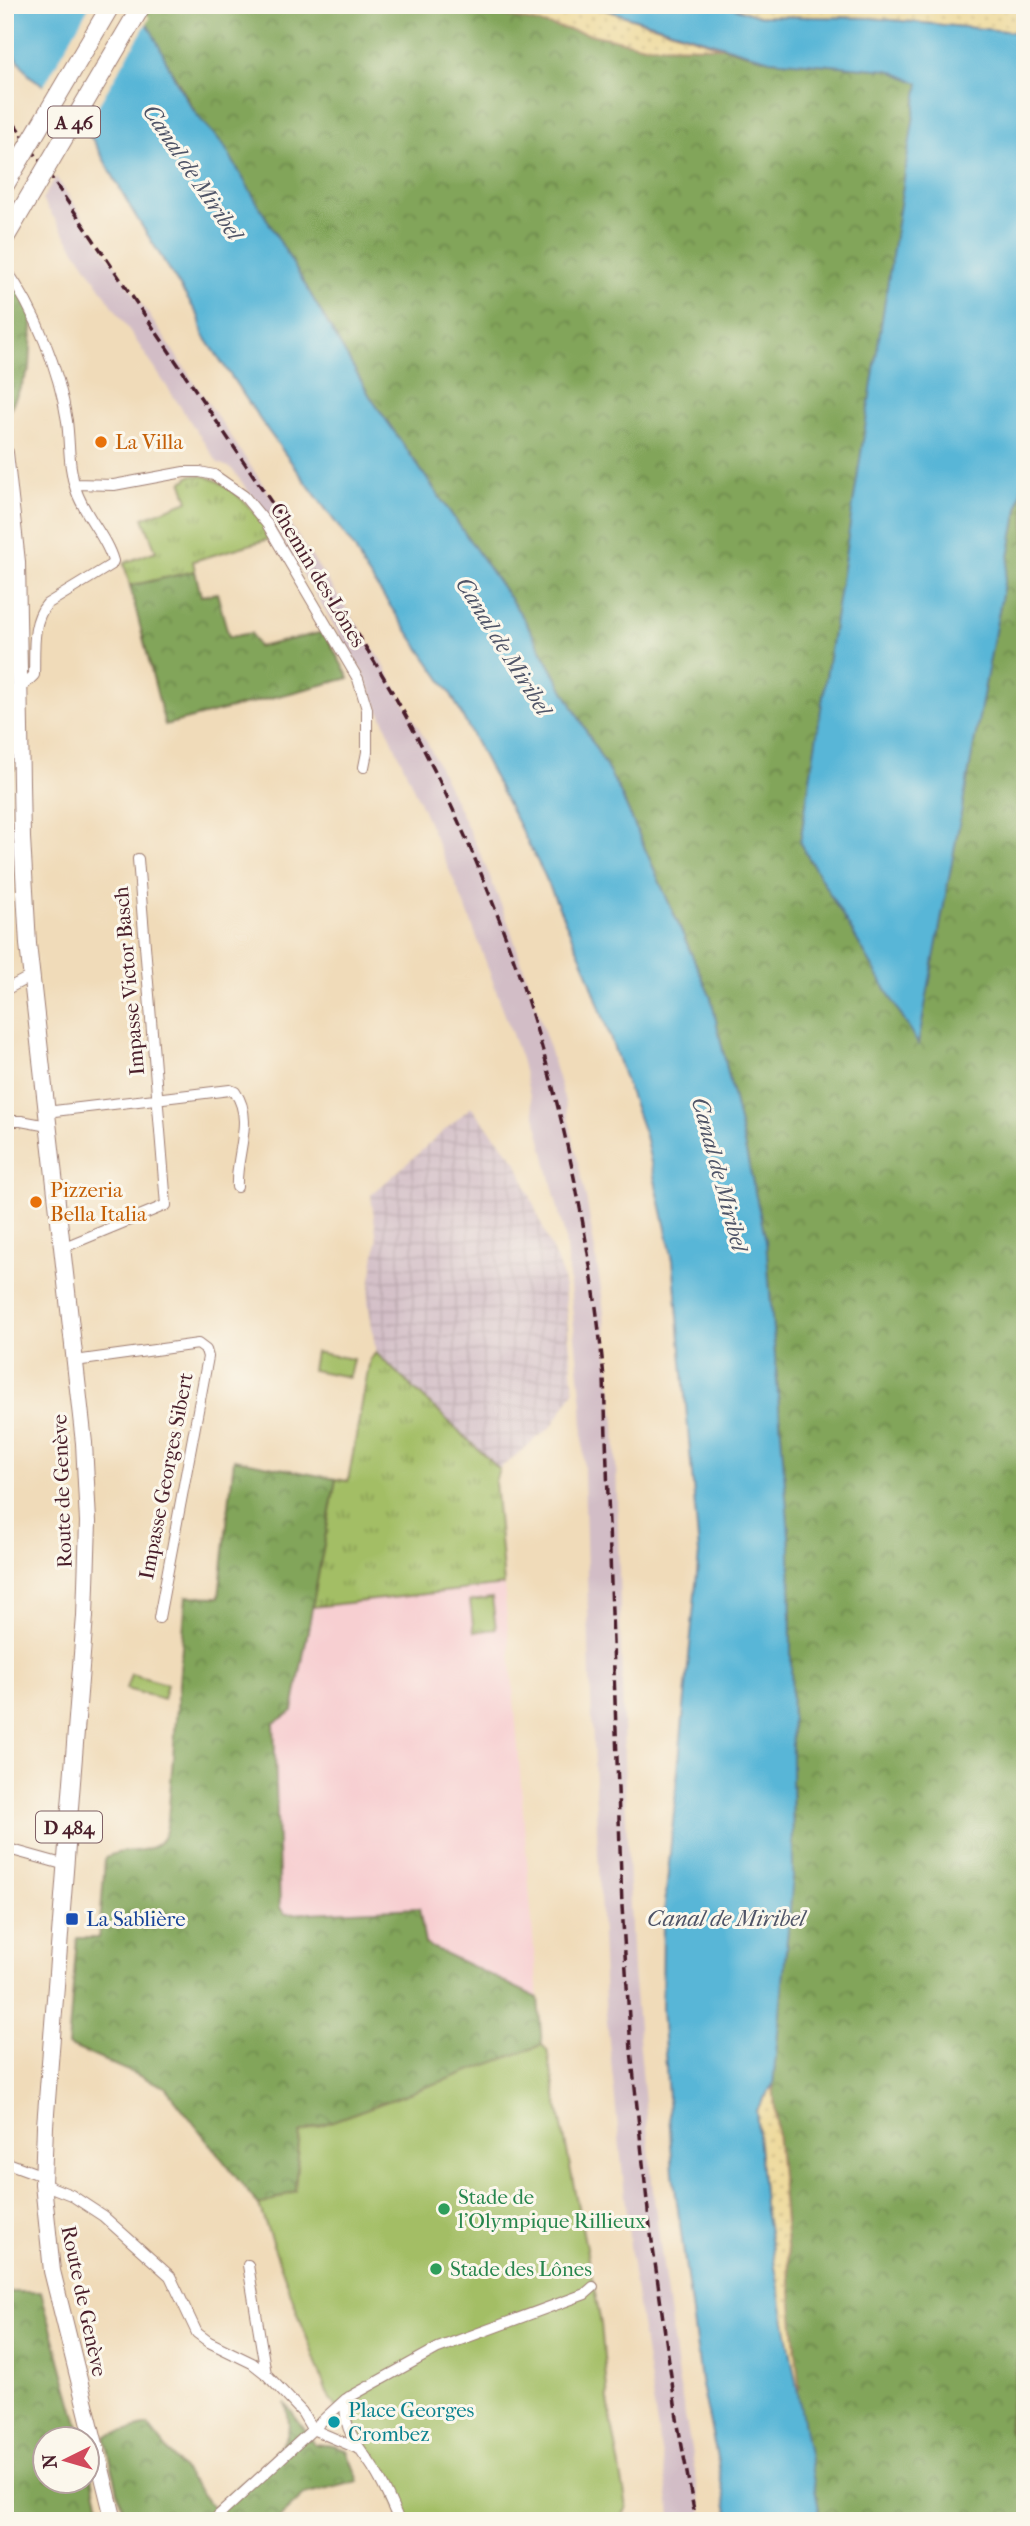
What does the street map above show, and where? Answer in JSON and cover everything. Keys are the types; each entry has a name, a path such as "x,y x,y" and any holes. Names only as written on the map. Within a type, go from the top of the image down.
{"highway":[{"name":"A 46","path":"5,185 111,5"},
{"name":"A 46","path":"5,238 142,5"}],"main road":[{"name":"Route de Genève","path":"6,461 17,562 12,690 31,976 84,1443 88,1522 79,1712 43,2180 52,2270 114,2521"}],"street":[{"path":"5,268 38,327 63,402 75,484 113,561 111,565 47,604 38,614 34,675 12,690"},
{"name":"Chemin des Lônes","path":"75,484 114,485 184,472 200,472 214,475 244,496 267,524 358,679 367,709 365,767"},
{"name":"Impasse Victor Basch","path":"62,1248 166,1205 138,859"},
{"path":"5,990 31,976"},
{"path":"5,1121 47,1119 159,1099 230,1090 239,1098 244,1114 237,1187"},
{"name":"Impasse Georges Sibert","path":"75,1361 198,1343 206,1350 208,1357 159,1618"},
{"path":"5,1848 66,1865"},
{"path":"5,2162 71,2195 103,2216 170,2276 197,2333 266,2374 302,2412 312,2429 359,2449"},
{"path":"248,2264 266,2374"},
{"path":"216,2521 218,2516 349,2397 438,2348 585,2294 593,2287"},
{"path":"349,2397 346,2415 350,2432 374,2469 399,2521"}],"shaded area":[{"path":"56,177 379,657 430,748 483,860 509,925 564,1098 587,1203 602,1295 615,1423 625,1794 633,1971 653,2191 678,2377 704,2521 672,2521 633,2274 605,2002 590,1676 582,1405 565,1237 521,1059 468,913 363,673 268,517 231,468 218,463 42,200"},
{"path":"471,1107 516,1161 563,1277 574,1391 552,1426 499,1469 376,1353 368,1301 377,1240 371,1195"},
{"path":"504,1585 538,1998 425,1943 284,1914 280,1908 274,1723 293,1710 312,1607"}],"green space":[{"path":"134,5 456,5 645,46 722,47 770,60 889,70 920,83 800,843 918,1043 1025,471 1025,2315 1008,2428 1025,2469 1025,2521 821,2521 797,2398 799,2385 773,2085 793,1876 790,1548 766,1241 711,998 619,790 524,619 371,398 223,144 198,117"},
{"path":"5,276 33,306 30,368 9,411 5,397"},
{"path":"191,475 208,477 236,494 253,511 269,539 193,561 195,571 130,586 124,563 156,551 143,518 188,501 182,483"},
{"path":"195,571 201,596 217,593 229,637 251,633 258,647 324,632 349,678 165,725 130,586"},
{"path":"315,1352 353,1359 349,1377 312,1370"},
{"path":"376,1353 499,1469 495,1482 504,1585 312,1607 336,1479 348,1481 370,1359"},
{"path":"234,1459 336,1479 293,1711 274,1723 280,1908 285,1914 419,1908 425,1944 538,1998 542,2045 300,2133 295,2191 259,2206 165,2087 68,2045 77,1938 99,1938 105,1860 117,1853 151,1848 166,1832 186,1596 219,1597"},
{"path":"492,1598 496,1629 474,1632 470,1601"},
{"path":"131,1674 167,1684 163,1699 126,1689"},
{"name":"Stade des Lônes","path":"542,2045 547,2050 601,2324 608,2401 627,2507 620,2521 402,2521 392,2489 327,2393 259,2206 295,2191 300,2133"},
{"path":"5,2292 41,2292 78,2424 32,2424 32,2494 96,2494 103,2521 5,2521"},
{"path":"1025,2315 1025,2469 1008,2429"},
{"path":"285,2403 315,2444 334,2446 347,2451 359,2481 304,2495 276,2521 125,2521 105,2436 148,2425 213,2508 282,2445 289,2428"}],"sand":[{"path":"456,5 590,5 722,47 645,46"},
{"path":"725,5 1025,5 1025,33 871,18 758,16"},
{"path":"773,2085 799,2385 797,2398 764,2205 756,2110"}],"water":[{"name":"Canal de Miribel","path":"5,5 134,5 142,16 189,104 223,144 371,398 524,619 619,790 711,998 766,1241 790,1548 793,1877 773,2085 756,2110 764,2205 821,2521 730,2521 701,2380 673,2173 662,2008 663,1925 699,1553 673,1260 645,1136 585,966 544,874 451,694 364,568 355,549 261,421 203,334 199,317 132,210 93,140 46,87 30,76 5,42"},
{"path":"590,5 725,5 758,16 871,18 1025,33 1025,471 918,1044 800,843 919,83 889,70 770,60"}],"pier":[{"path":"90,5 139,5 150,18 82,133 42,89"}],"railway":[{"path":"5,110 295,537 403,710 427,755 480,870 507,940 552,1083 584,1229 604,1378 622,1906 631,2050 649,2220 678,2425 696,2521"}],"place":[{"name":"La Villa","path":"101,442"},
{"name":"Pizzeria Bella Italia","path":"36,1202"},
{"name":"La Sablière","path":"72,1919"},
{"name":"Stade de l'Olympique Rillieux","path":"444,2209"},
{"name":"Stade des Lônes","path":"436,2269"},
{"name":"Place Georges Crombez","path":"334,2422"}]}
